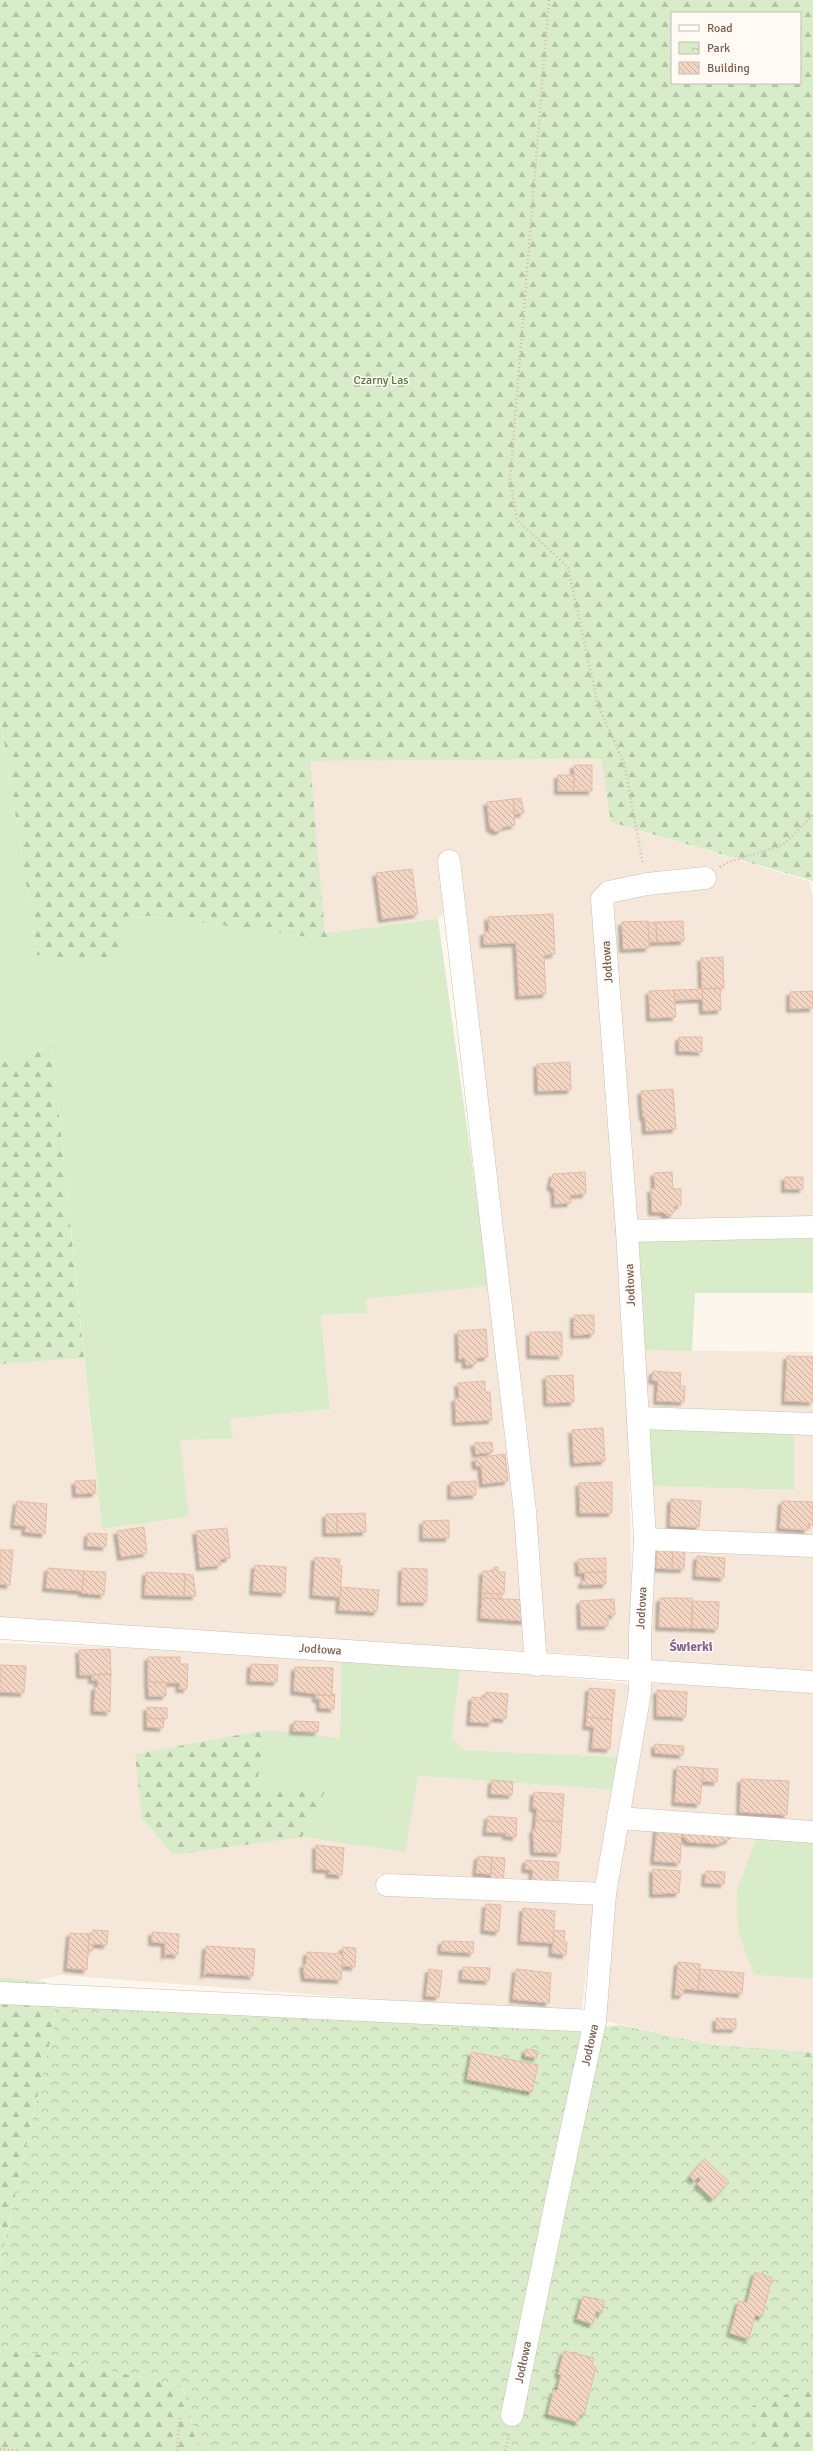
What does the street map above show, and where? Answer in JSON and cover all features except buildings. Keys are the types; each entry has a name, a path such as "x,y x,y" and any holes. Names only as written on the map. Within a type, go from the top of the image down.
{"street":[{"path":"449,862 525,1512 536,1665"},
{"path":"647,884 705,878"},
{"name":"Jodłowa","path":"512,2415 595,2021 605,1894 640,1692 645,1539 627,1231 602,899 609,892 647,884"},
{"path":"627,1231 813,1227"},
{"path":"638,1418 813,1424"},
{"path":"645,1539 813,1546"},
{"name":"Jodłowa","path":"0,1628 282,1645 536,1665 813,1682"},
{"path":"618,1818 813,1832"},
{"path":"387,1885 605,1894"},
{"path":"0,1993 595,2021"}],"path":[{"path":"548,0 510,480 517,520 568,567 598,705 624,763 647,884"},
{"path":"705,878 726,863 783,845 813,815"},
{"path":"177,2451 180,2417"},
{"path":"0,2449 20,2451"}],"shaded area":[{"path":"601,759 611,822 809,881 813,897 813,1223 642,1227 627,1402 634,1658 544,1652 460,899 438,919 325,933 309,761"},
{"path":"493,1285 528,1651 0,1620 0,1364 84,1358 102,1529 189,1517 179,1440 233,1439 230,1419 330,1409 321,1315 367,1313 366,1299"},
{"path":"643,1350 813,1352 813,1417 644,1410"},
{"path":"794,1432 813,1433 813,1541 649,1534 648,1486 793,1490"},
{"path":"649,1542 813,1551 813,1673 651,1661"},
{"path":"0,1643 341,1657 340,1739 266,1730 417,1776 615,1790 594,1888 377,1874 376,1892 594,1905 581,2015 59,1975 35,1981 0,1977"},
{"path":"460,1669 625,1683 633,1688 622,1757 464,1750 452,1738"},
{"path":"649,1681 813,1693 813,1826 631,1811 628,1803"},
{"path":"623,1822 758,1834 754,1975 813,1979 813,2053 714,2045 605,2021 609,1904"}],"green space":[{"name":"Czarny Las","path":"0,0 813,0 813,881 611,822 601,759 310,761 325,933 330,940 153,916 121,917 119,962 37,955 0,715"},
{"path":"0,715 37,955 121,917 153,916 330,940 325,933 438,919 489,1286 366,1299 367,1313 321,1315 330,1409 230,1419 233,1439 180,1440 189,1517 102,1529 52,1046 0,1063"},
{"path":"52,1046 84,1358 0,1364 0,1063"},
{"path":"813,1236 813,1293 695,1293 692,1351 643,1350 634,1241"},
{"path":"643,1426 794,1432 794,1490 648,1486"},
{"path":"341,1657 460,1669 452,1738 464,1750 622,1757 615,1790 418,1776 405,1852 302,1837 325,1790 255,1789 266,1730 340,1738"},
{"path":"266,1730 256,1789 326,1789 302,1837 173,1855 142,1818 135,1754"},
{"path":"758,1834 813,1838 813,1979 754,1975 738,1932 737,1890"},
{"path":"0,1977 46,1982 56,2016 0,2262"},
{"path":"52,2001 578,2029 620,2025 714,2045 784,2050 813,2063 813,2385 752,2406 756,2451 199,2451 183,2387 0,2346 0,2263 56,2016"},
{"path":"784,2050 813,2053 813,2063"},
{"path":"0,2346 183,2387 199,2451 0,2451"},
{"path":"813,2385 813,2451 755,2451 752,2406"}],"district":[{"name":"Świerki","path":"691,1646"}]}
